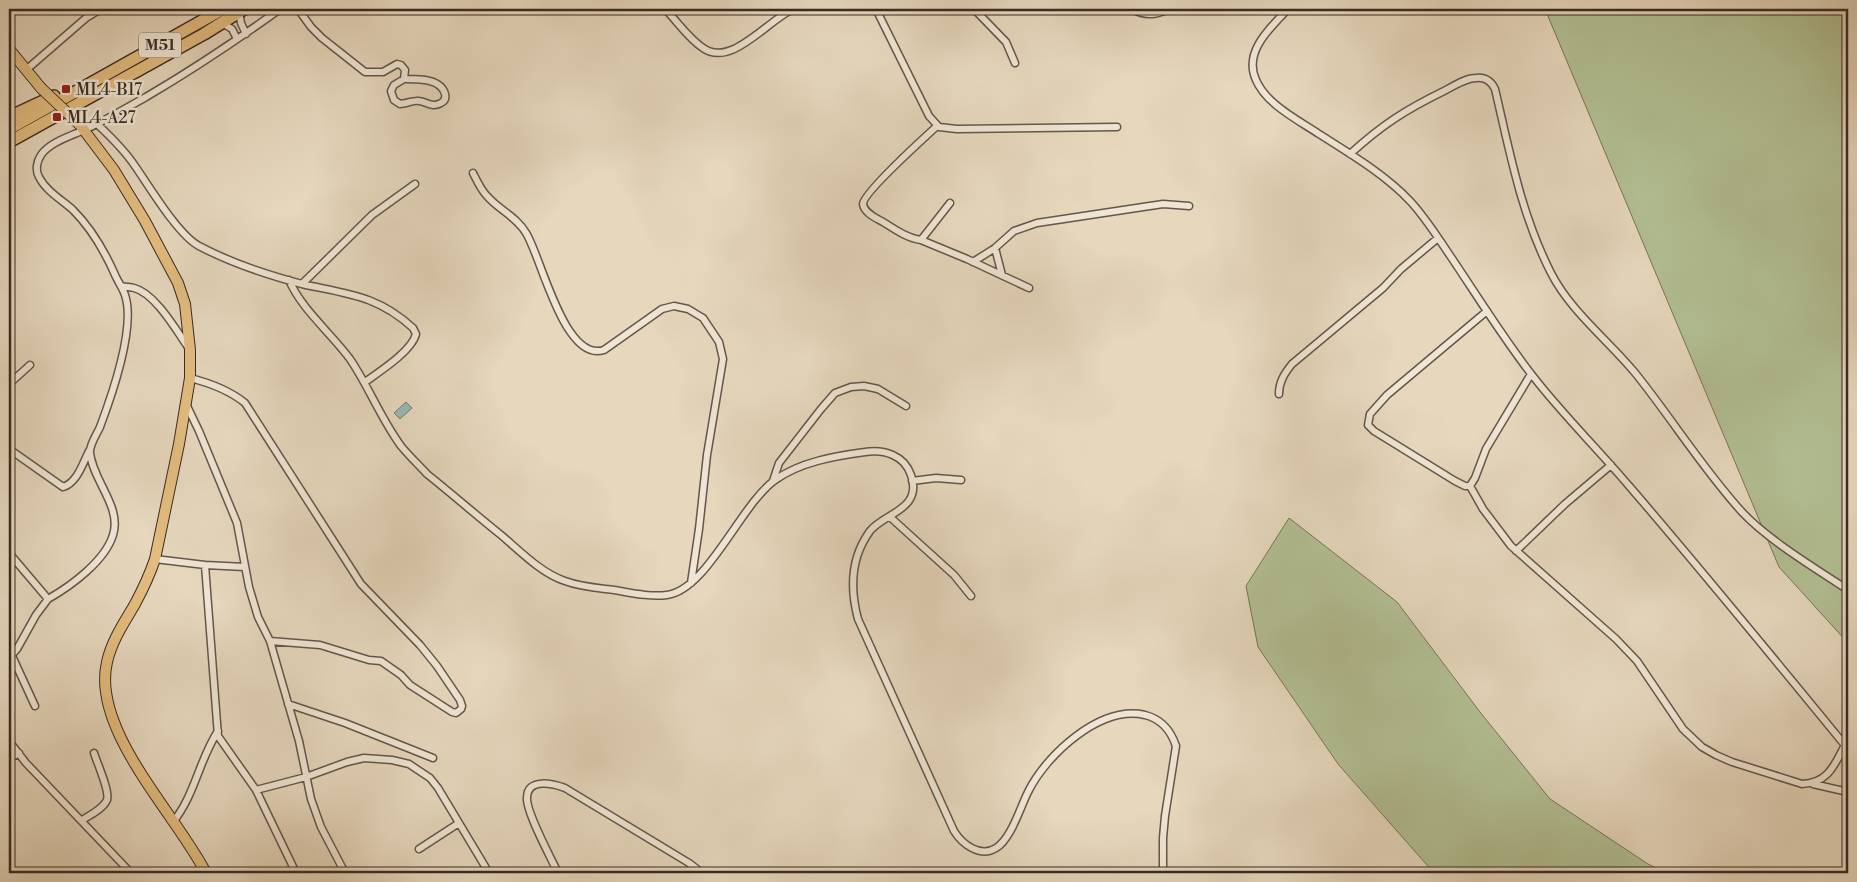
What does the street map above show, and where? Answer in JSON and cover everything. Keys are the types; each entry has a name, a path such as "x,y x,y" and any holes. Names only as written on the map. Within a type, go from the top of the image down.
{"highway":[{"name":"M51","path":"9,129 223,9"},
{"name":"M51","path":"9,142 242,10"},
{"path":"9,117 34,104 96,80"}],"main road":[{"path":"9,49 41,88 82,128 114,170 145,221 178,283 185,304 190,350 190,378 155,559 150,575 116,636 107,662 105,685 110,712 122,742 206,873"}],"street":[{"path":"26,70 86,18 101,9"},
{"path":"9,449 63,487 70,484 89,451 105,414 126,339 128,305 122,286 89,229 75,212 40,180 36,172 42,154 50,147 82,128 97,124 163,87 246,34 280,9"},
{"path":"298,9 311,28 365,72 383,72 397,64 401,65 404,70 404,78"},
{"path":"665,9 702,48 721,54 742,46 772,21 793,9"},
{"path":"876,9 929,116 937,126 992,129 1117,127"},
{"path":"974,9 1006,42 1015,64"},
{"path":"1132,9 1150,14 1169,9"},
{"path":"1288,9 1263,36 1255,50 1252,72 1256,82 1270,99 1285,111 1350,154 1397,188 1411,202 1438,238 1531,374 1611,464 1847,747 1833,769 1824,778 1813,784"},
{"path":"242,10 241,23 246,34"},
{"path":"222,23 232,29 237,39"},
{"path":"404,78 419,79 439,84 446,96 445,100 434,106 418,100 400,104 394,100 391,91 404,78"},
{"path":"1350,154 1391,120 1460,83 1476,78 1485,79 1492,84 1524,208 1534,236 1559,286 1575,307 1636,374 1742,512 1778,541 1848,590"},
{"path":"97,124 130,159 153,193 192,241 199,246 239,264 289,280 375,301 413,328 416,334 411,343 389,364 365,382"},
{"path":"937,126 875,185 863,203 866,211 912,238 973,262 1029,288"},
{"path":"474,173 487,197 513,218 526,232 558,311 573,336 588,348 596,351 604,350 655,313 668,307 682,308 695,313 703,318 715,334 721,347 723,359 706,455 699,529 691,583"},
{"path":"302,284 372,215 415,184"},
{"path":"921,240 950,203"},
{"path":"973,262 995,248 1014,231 1037,223 1163,204 1189,206"},
{"path":"1279,394 1281,380 1292,364 1383,288 1401,269 1438,238"},
{"path":"995,248 1002,275"},
{"path":"289,280 298,297 332,335 365,382 401,445 427,474 532,561 547,572 565,581 646,595 677,593 691,583 718,551 757,497 773,481 787,472 825,460 875,450 896,456 908,466 912,482 911,495 908,503 871,530 861,548 852,583 854,604 858,619 954,832 968,846 981,850 996,848 1007,837 1034,782 1045,765 1056,754 1089,728 1104,720 1133,713 1155,718 1173,736 1176,746 1164,816 1163,873"},
{"path":"122,286 134,288 145,294 163,313 190,350"},
{"path":"1470,486 1460,484 1374,431 1368,425 1368,421 1371,412 1387,394 1487,310"},
{"path":"9,384 30,365"},
{"path":"1470,486 1486,450 1531,374"},
{"path":"190,378 210,383 236,395 245,403 361,584 420,645 437,666 460,700 461,709 456,713 452,712 410,685 401,675 382,661 366,659 320,645 270,641"},
{"path":"773,481 780,463 835,393 851,387 864,386 878,389 906,406"},
{"path":"186,405 232,508 258,617 270,641 299,741 310,799 320,827 345,873"},
{"path":"35,706 11,657 36,615 48,599 62,591 83,574 106,549 112,537 115,517 98,482 89,451"},
{"path":"1516,551 1565,504 1611,464"},
{"path":"912,482 936,478 961,480"},
{"path":"1470,486 1482,509 1516,551 1616,639 1637,661 1683,730 1702,747 1732,762 1802,784 1813,784 1848,792"},
{"path":"890,517 954,575 971,596"},
{"path":"9,553 48,599"},
{"path":"155,559 205,565 245,567"},
{"path":"205,565 220,739 256,790 296,873"},
{"path":"288,704 345,723 433,758"},
{"path":"174,822 189,798 207,750 218,731"},
{"path":"9,741 18,753 131,873"},
{"path":"9,758 18,753"},
{"path":"82,820 100,808 107,799 107,790 94,754"},
{"path":"256,790 306,777 364,758 392,760 409,764 430,778 438,788 489,873"},
{"path":"558,873 543,843 526,799 530,789 539,784 555,784 565,788 689,863 702,873"},
{"path":"418,849 459,823"}],"green space":[{"path":"1545,9 1848,9 1848,643 1779,567"},
{"path":"1289,518 1397,602 1480,712 1550,799 1648,864 1666,873 1434,873 1338,764 1258,647 1246,586"}],"water":[{"path":"406,402 412,408 400,419 394,413"}],"place":[{"name":"ML4-B17","path":"66,89"},
{"name":"ML4-A27","path":"57,117"}]}
